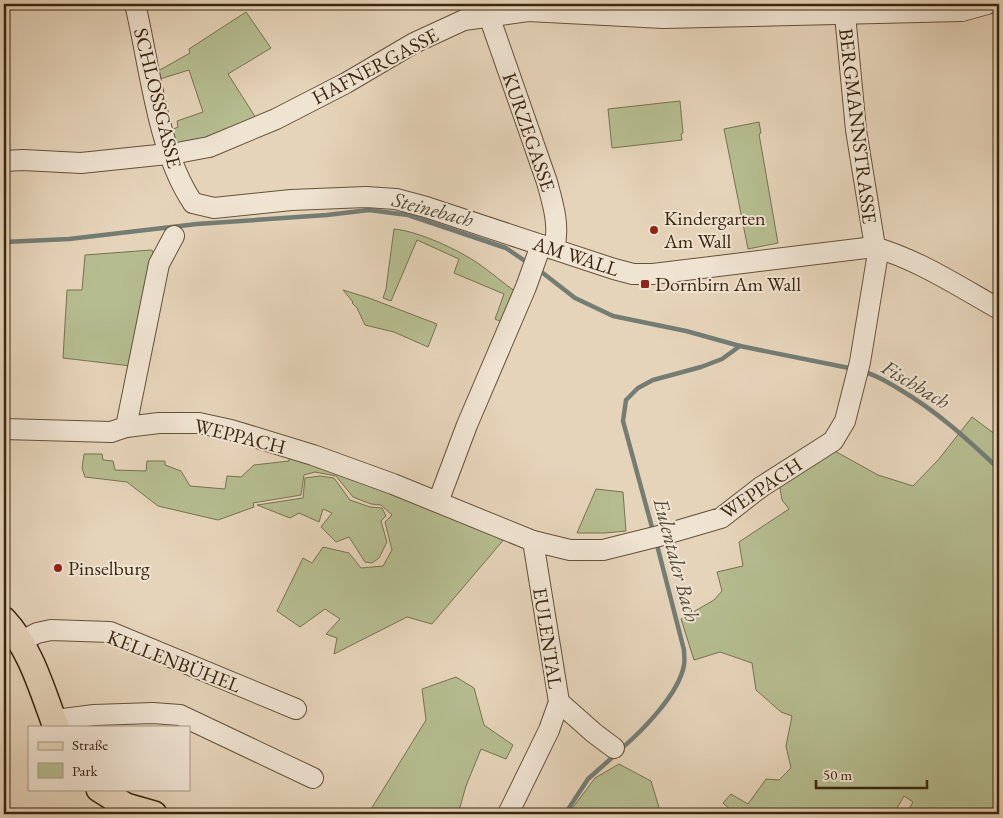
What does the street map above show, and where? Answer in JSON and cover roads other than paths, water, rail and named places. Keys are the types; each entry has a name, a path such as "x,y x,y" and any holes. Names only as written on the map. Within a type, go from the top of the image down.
{"main road":[{"path":"4,620 20,642 34,668 55,724"},
{"path":"101,790 126,806 154,814"}],"street":[{"name":"SCHLOSSGASSE","path":"135,4 160,123 189,210"},
{"name":"HAFNERGASSE","path":"4,161 81,163 170,154 209,147 276,119 346,83 420,40 464,20 489,16 528,11 663,18 844,9 962,11 987,4"},
{"name":"BERGMANNSTRASSE","path":"844,9 856,130 874,247"},
{"name":"KURZEGASSE","path":"489,16 547,182 556,219 556,237 544,250"},
{"name":"AM WALL","path":"189,210 338,198 396,199 426,207 544,250 632,274 654,274 874,247"},
{"path":"126,427 159,264 174,236"},
{"path":"874,247 894,253 923,266 999,309"},
{"name":"WEPPACH","path":"4,429 111,432 126,427 159,423 199,423 231,430 313,455 438,502 533,541 570,550 603,550 721,518 761,487 833,440 845,421 860,360 877,259 874,247"},
{"path":"438,502 478,399 544,250"},
{"name":"EULENTAL","path":"508,814 549,730 559,702 533,541"},
{"name":"KELLENBÜHEL","path":"20,642 51,630 110,632 296,709"},
{"path":"559,702 594,734 614,748"},
{"path":"55,724 63,719 94,715 153,712 180,715 313,778"}],"waterway":[{"name":"Steinebach","path":"4,242 69,239 197,224 327,215 369,210 408,215 506,248 528,263"},
{"name":"Steinebach","path":"539,270 575,298 613,316 686,331 740,346 854,369"},
{"name":"Eulentaler Bach","path":"653,531 623,421 626,400 638,388 653,380 701,367 722,359 740,346"},
{"name":"Fischbach","path":"864,372 886,381 939,416 999,469"},
{"name":"Eulentaler Bach","path":"621,749 659,711 675,688 684,665 684,650 656,541"},
{"name":"Eulentaler Bach","path":"565,814 588,779 615,755"}],"place":[{"name":"Kindergarten Am Wall","path":"654,230"},
{"name":"Dornbirn Am Wall","path":"645,284"},
{"name":"Pinselburg","path":"58,568"}]}
